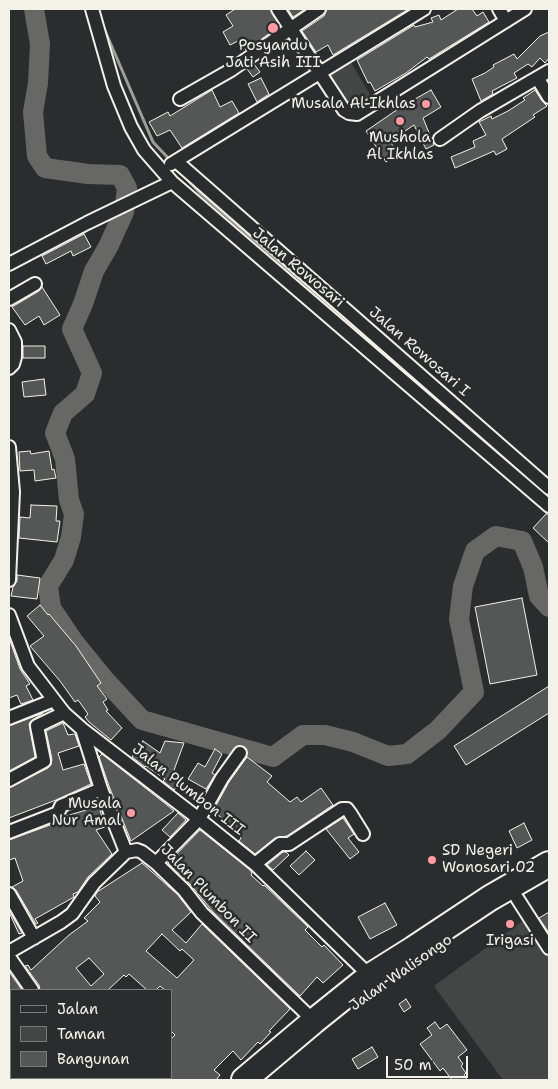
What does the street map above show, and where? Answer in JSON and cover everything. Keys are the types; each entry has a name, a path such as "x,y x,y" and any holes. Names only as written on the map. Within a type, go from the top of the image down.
{"highway":[{"path":"255,1078 314,1020 370,976 413,950 490,898 549,864"},
{"name":"Jalan Walisongo","path":"255,1078 283,1061 361,999 489,914 549,880"}],"street":[{"name":"Jalan Rowosari","path":"92,9 117,95 131,127 144,150 171,164 172,182 549,506"},
{"path":"278,9 344,110 357,114 525,9"},
{"path":"180,99 231,70 319,9"},
{"path":"171,164 424,9"},
{"path":"499,9 506,21"},
{"path":"440,139 480,112 549,71"},
{"path":"538,79 549,97"},
{"name":"Jalan Rowosari I","path":"171,164 549,488"},
{"path":"9,264 172,182"},
{"path":"9,298 35,284"},
{"path":"9,330 16,342 15,357 13,364 9,368"},
{"path":"9,447 13,492 9,580"},
{"name":"Jalan Plumbon III","path":"9,615 28,666 64,712 255,864 370,976"},
{"path":"9,718 54,700"},
{"path":"9,780 44,761 37,726 64,712"},
{"path":"9,952 72,914 94,883 126,852 101,789 82,728"},
{"path":"156,863 199,819 222,778 240,752"},
{"path":"9,832 58,813 61,806 101,789"},
{"path":"255,864 280,844 289,844 342,809 346,809 354,818 363,834"},
{"name":"Jalan Plumbon II","path":"126,852 137,850 156,863 184,890 202,913 314,1020"},
{"path":"9,894 34,938"},
{"path":"517,898 549,948"},
{"path":"9,957 31,989"}],"green space":[{"path":"349,59 371,96 347,110 325,74"},
{"path":"524,920 549,955 549,1080 503,1080 434,986"}],"building":[{"path":"235,9 270,9 280,26 246,50 240,40 230,45 223,32 233,26 226,15"},
{"path":"288,9 305,9 293,17"},
{"path":"327,9 407,10 333,55 328,45 316,52 302,31 324,16"},
{"path":"458,9 472,9 477,16 483,12 489,22 429,59 427,57 406,73 375,91 370,82 368,83 357,60 414,25 415,27 433,22 431,18 439,15 441,20"},
{"path":"549,32 549,58 545,63 540,58 532,67 528,64 514,73 517,78 492,91 493,94 481,101 472,79 514,54 517,59 540,36"},
{"path":"289,40 291,44 280,51 278,47"},
{"path":"254,64 260,72 253,77 247,69"},
{"path":"261,78 269,94 257,102 248,84"},
{"path":"212,90 220,107 232,101 239,113 182,148 170,130 157,136 149,122 168,112 170,116"},
{"path":"431,90 441,107 423,118 434,145 426,149 414,125 390,141 398,154 386,162 366,131 401,107"},
{"path":"535,90 547,106 533,115 535,117 502,139 507,149 496,155 494,151 455,168 451,157 475,147 473,141 486,135 479,122 491,116 492,119 508,111 525,100 523,98"},
{"path":"84,234 91,247 73,256 71,251 46,264 42,256"},
{"path":"42,287 60,315 44,325 39,316 25,325 12,307 39,291"},
{"path":"23,346 45,346 45,358 23,358"},
{"path":"44,379 46,395 24,397 22,382"},
{"path":"30,451 31,454 49,451 52,470 54,469 56,478 35,481 34,470 20,471 19,452"},
{"path":"31,505 57,506 56,521 60,521 57,542 19,538 20,517 30,518"},
{"path":"546,514 549,514 549,543 533,528"},
{"path":"17,575 40,578 37,599 11,596 17,581"},
{"path":"522,598 537,675 490,684 475,607"},
{"path":"40,605 76,646 101,683 97,686 107,699 103,702 108,710 106,711 122,728 111,740 89,722 85,717 88,714 78,700 75,702 30,646 44,636 27,616"},
{"path":"9,638 20,669 30,684 26,686 33,700 21,704 17,695 9,698"},
{"path":"549,686 549,713 466,765 454,746"},
{"path":"43,713 29,724 35,757 9,771 9,726"},
{"path":"63,723 68,735 75,734 79,746 58,753 63,770 84,764 91,784 9,818 9,788 51,765 52,759 46,731"},
{"path":"143,741 160,753 165,741 184,743 174,770 184,779 174,790 163,781 165,779 132,757"},
{"path":"215,749 222,754 212,773 215,775 206,789 188,779 198,763 205,767"},
{"path":"102,754 174,811 131,841 99,757"},
{"path":"247,757 272,776 267,782 290,802 297,797 301,802 321,788 333,805 287,836 275,838 255,854 239,841 241,838 230,827 231,825 213,811 229,782"},
{"path":"97,800 105,827 96,830 112,854 88,877 78,892 73,894 74,897 35,919 38,923 36,924 16,890 12,887 23,881 15,858 9,860 9,840 61,821 66,816 93,808 92,802"},
{"path":"178,813 186,820 170,837 162,830"},
{"path":"343,818 354,834 348,838 359,852 350,859 326,829"},
{"path":"524,823 532,840 517,848 509,831"},
{"path":"200,830 250,870 251,875 308,927 305,930 322,947 324,945 343,965 323,983 317,977 300,996 213,912 190,884 168,863"},
{"path":"306,851 315,860 299,875 290,866"},
{"path":"283,852 289,855 273,870 267,865"},
{"path":"142,863 178,895 191,912 172,930 186,943 202,924 290,1009 269,1031 271,1032 260,1044 258,1042 241,1060 233,1051 214,1070 220,1075 216,1080 171,1080 172,1038 175,1035 172,1032 172,989 164,989 160,986 157,989 146,989 129,974 126,977 124,975 109,989 40,989 25,966 28,965 31,970 69,935 88,921 84,918 100,902 95,896 97,892","holes":["162,934 180,951 182,949 194,960 177,978 146,951","89,958 104,974 91,986 76,968"]},
{"path":"385,903 397,925 370,939 358,917"},
{"path":"10,912 22,933 19,934"},
{"path":"549,912 549,933 539,918"},
{"path":"10,973 21,989 9,990"},
{"path":"406,999 411,1007 404,1012 399,1004"},
{"path":"435,1022 440,1029 447,1024 467,1050 458,1057 463,1064 461,1066 466,1073 464,1075 467,1080 452,1080 443,1068 440,1071 420,1044 432,1035 427,1028"},
{"path":"372,1047 378,1057 358,1069 352,1059"}],"waterway":[{"path":"34,9 40,44 38,83 33,112 37,156 45,168 88,174 120,175 127,188 124,212 108,247 94,271 72,329 92,373 85,394 63,413 55,433 65,459 69,500 74,514 71,537 64,560 48,586 51,608 74,642 104,679 142,720 273,757 303,735 325,735 353,742 388,756 407,754 438,730 474,692 459,619 463,586 475,551 496,536 522,541 533,567 539,596 549,607"},
{"path":"103,26 153,142 170,160"},
{"path":"184,176 200,193 463,421"}],"place":[{"name":"Posyandu Jati Asih III","path":"273,28"},
{"name":"Musala Al-Ikhlas","path":"426,104"},
{"name":"Mushola Al Ikhlas","path":"400,121"},
{"name":"Musala Nur Amal","path":"131,813"},
{"name":"SD Negeri Wonosari 02","path":"432,860"},
{"name":"Irigasi","path":"510,924"}]}
